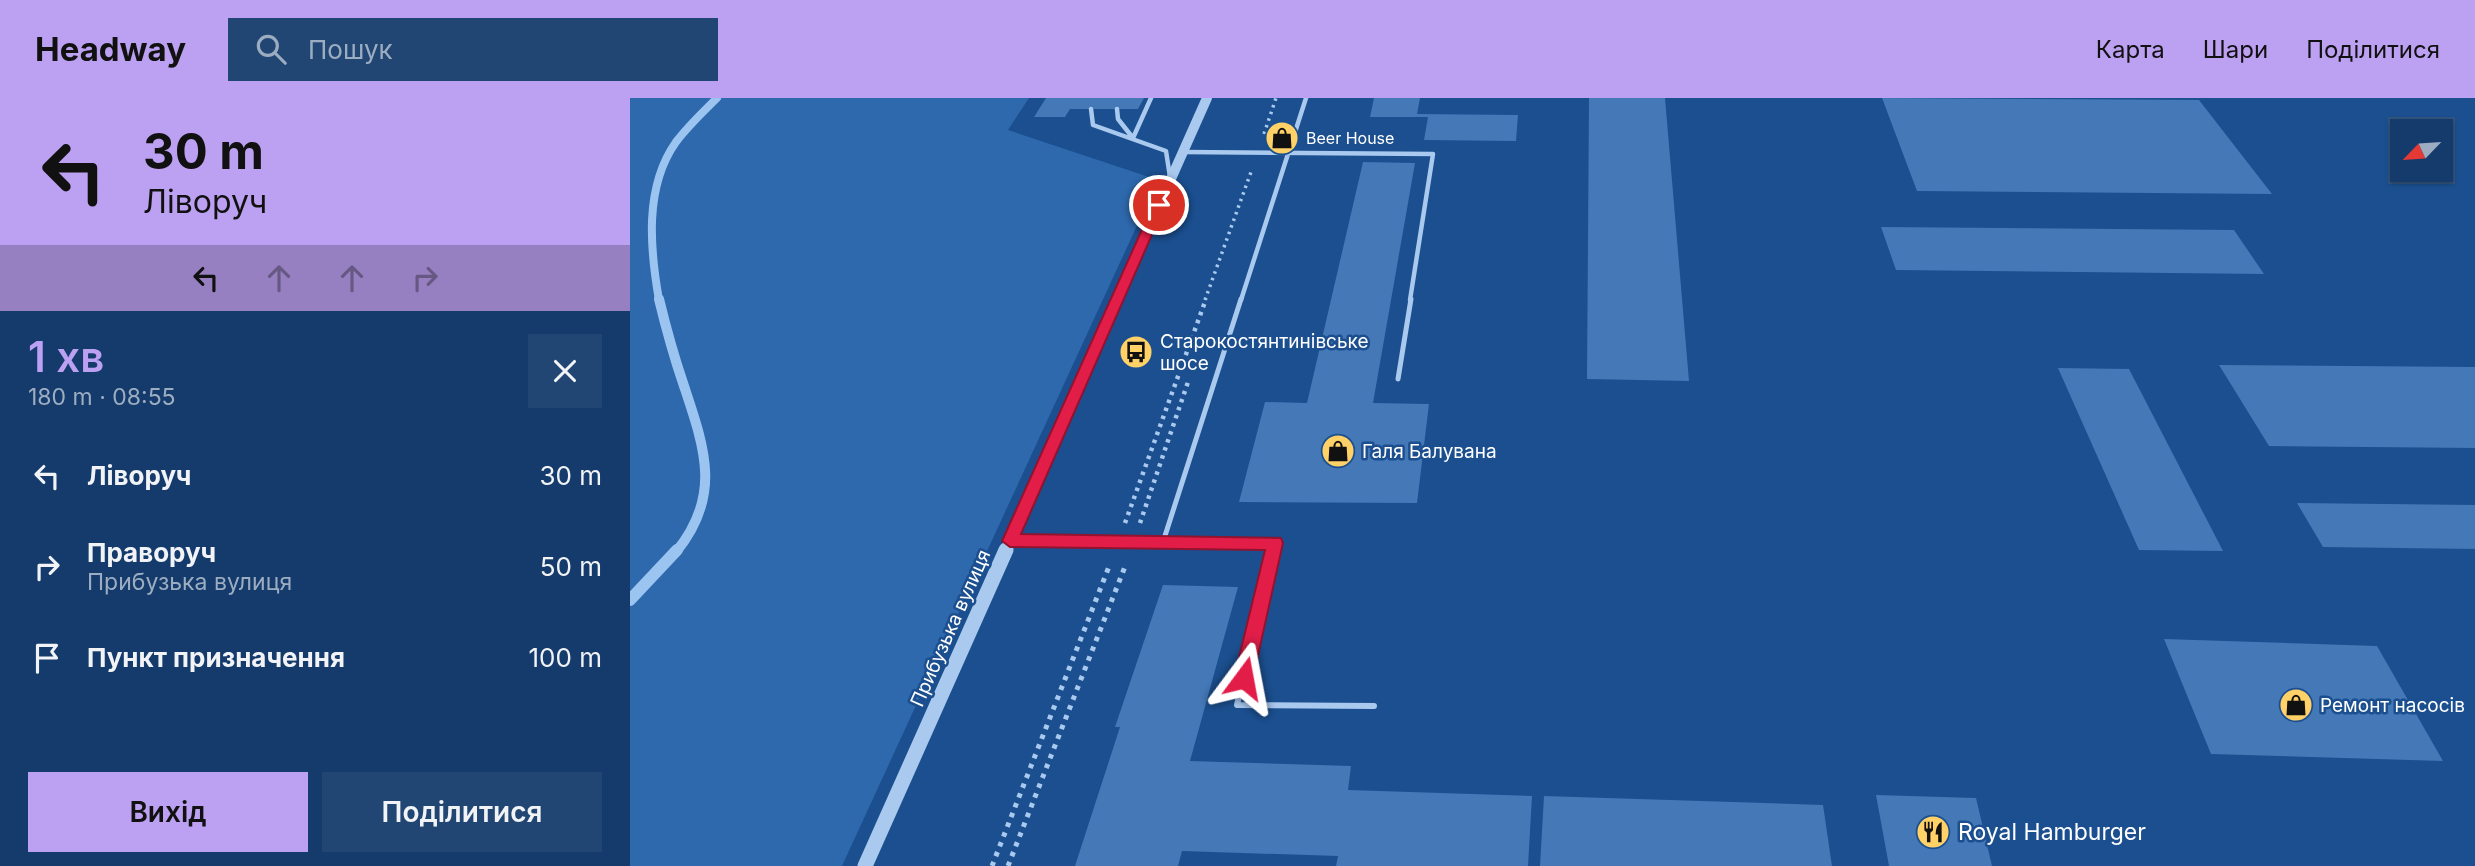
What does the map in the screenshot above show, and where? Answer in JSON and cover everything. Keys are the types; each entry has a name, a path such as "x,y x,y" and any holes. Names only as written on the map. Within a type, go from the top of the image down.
{"street":[{"name":"Прибузька вулиця","path":"865,866 1207,98"}],"lane":[{"path":"1133,138 1151,98"},
{"path":"1163,542 1307,98"},
{"path":"1091,109 1093,125 1112,134 1133,138 1166,151 1171,180"},
{"path":"1117,109 1118,118 1133,138"},
{"path":"1183,152 1433,153 1398,379"},
{"path":"1010,541 1275,543 1237,705 1374,706"}],"path":[{"path":"992,866 1118,542 1276,98"},
{"path":"1007,866 1135,542 1191,373"}],"shaded area":[{"path":"630,98 1029,98 1008,130 1158,180 842,866 630,866"}],"building":[{"path":"1046,98 1144,98 1138,109 1070,109 1065,117 1034,117"},
{"path":"1374,98 1420,98 1417,114 1518,115 1516,141 1424,140 1428,117 1370,117"},
{"path":"1589,98 1665,98 1689,381 1587,379"},
{"path":"1882,98 2199,100 2272,194 1917,191"},
{"name":"Beer House","path":"1276,128 1295,128 1289,149 1270,149"},
{"path":"1363,162 1415,163 1373,403 1429,404 1417,503 1239,502 1265,402 1307,403"},
{"path":"1881,227 2234,230 2264,274 1896,270"},
{"path":"2219,365 2475,367 2475,448 2269,446"},
{"path":"2058,368 2129,369 2223,551 2139,550"},
{"path":"2297,503 2475,505 2475,549 2323,547"},
{"path":"1163,585 1238,587 1190,761 1351,766 1348,790 1532,796 1528,866 1336,866 1338,856 1182,851 1178,866 1075,866 1120,727 1115,727"},
{"path":"2164,639 2377,646 2443,761 2211,754"},
{"name":"Royal Hamburger","path":"1876,795 1976,798 1992,866 1889,866"},
{"path":"1544,796 1823,805 1832,866 1540,866"}],"waterway":[{"path":"659,300 652,239 654,198 659,178 676,142 717,98"},
{"path":"659,299 698,431 705,472 700,511 676,552"},
{"path":"630,600 677,550"}],"place":[{"name":"Beer House","path":"1282,138"},
{"name":"Старокостянтинівське шосе","path":"1136,352"},
{"name":"Галя Балувана","path":"1338,451"},
{"name":"Ремонт насосів","path":"2296,705"},
{"name":"Royal Hamburger","path":"1933,832"}],"route":[{"path":"1159,205 1010,541 1275,543 1244,678"}]}
